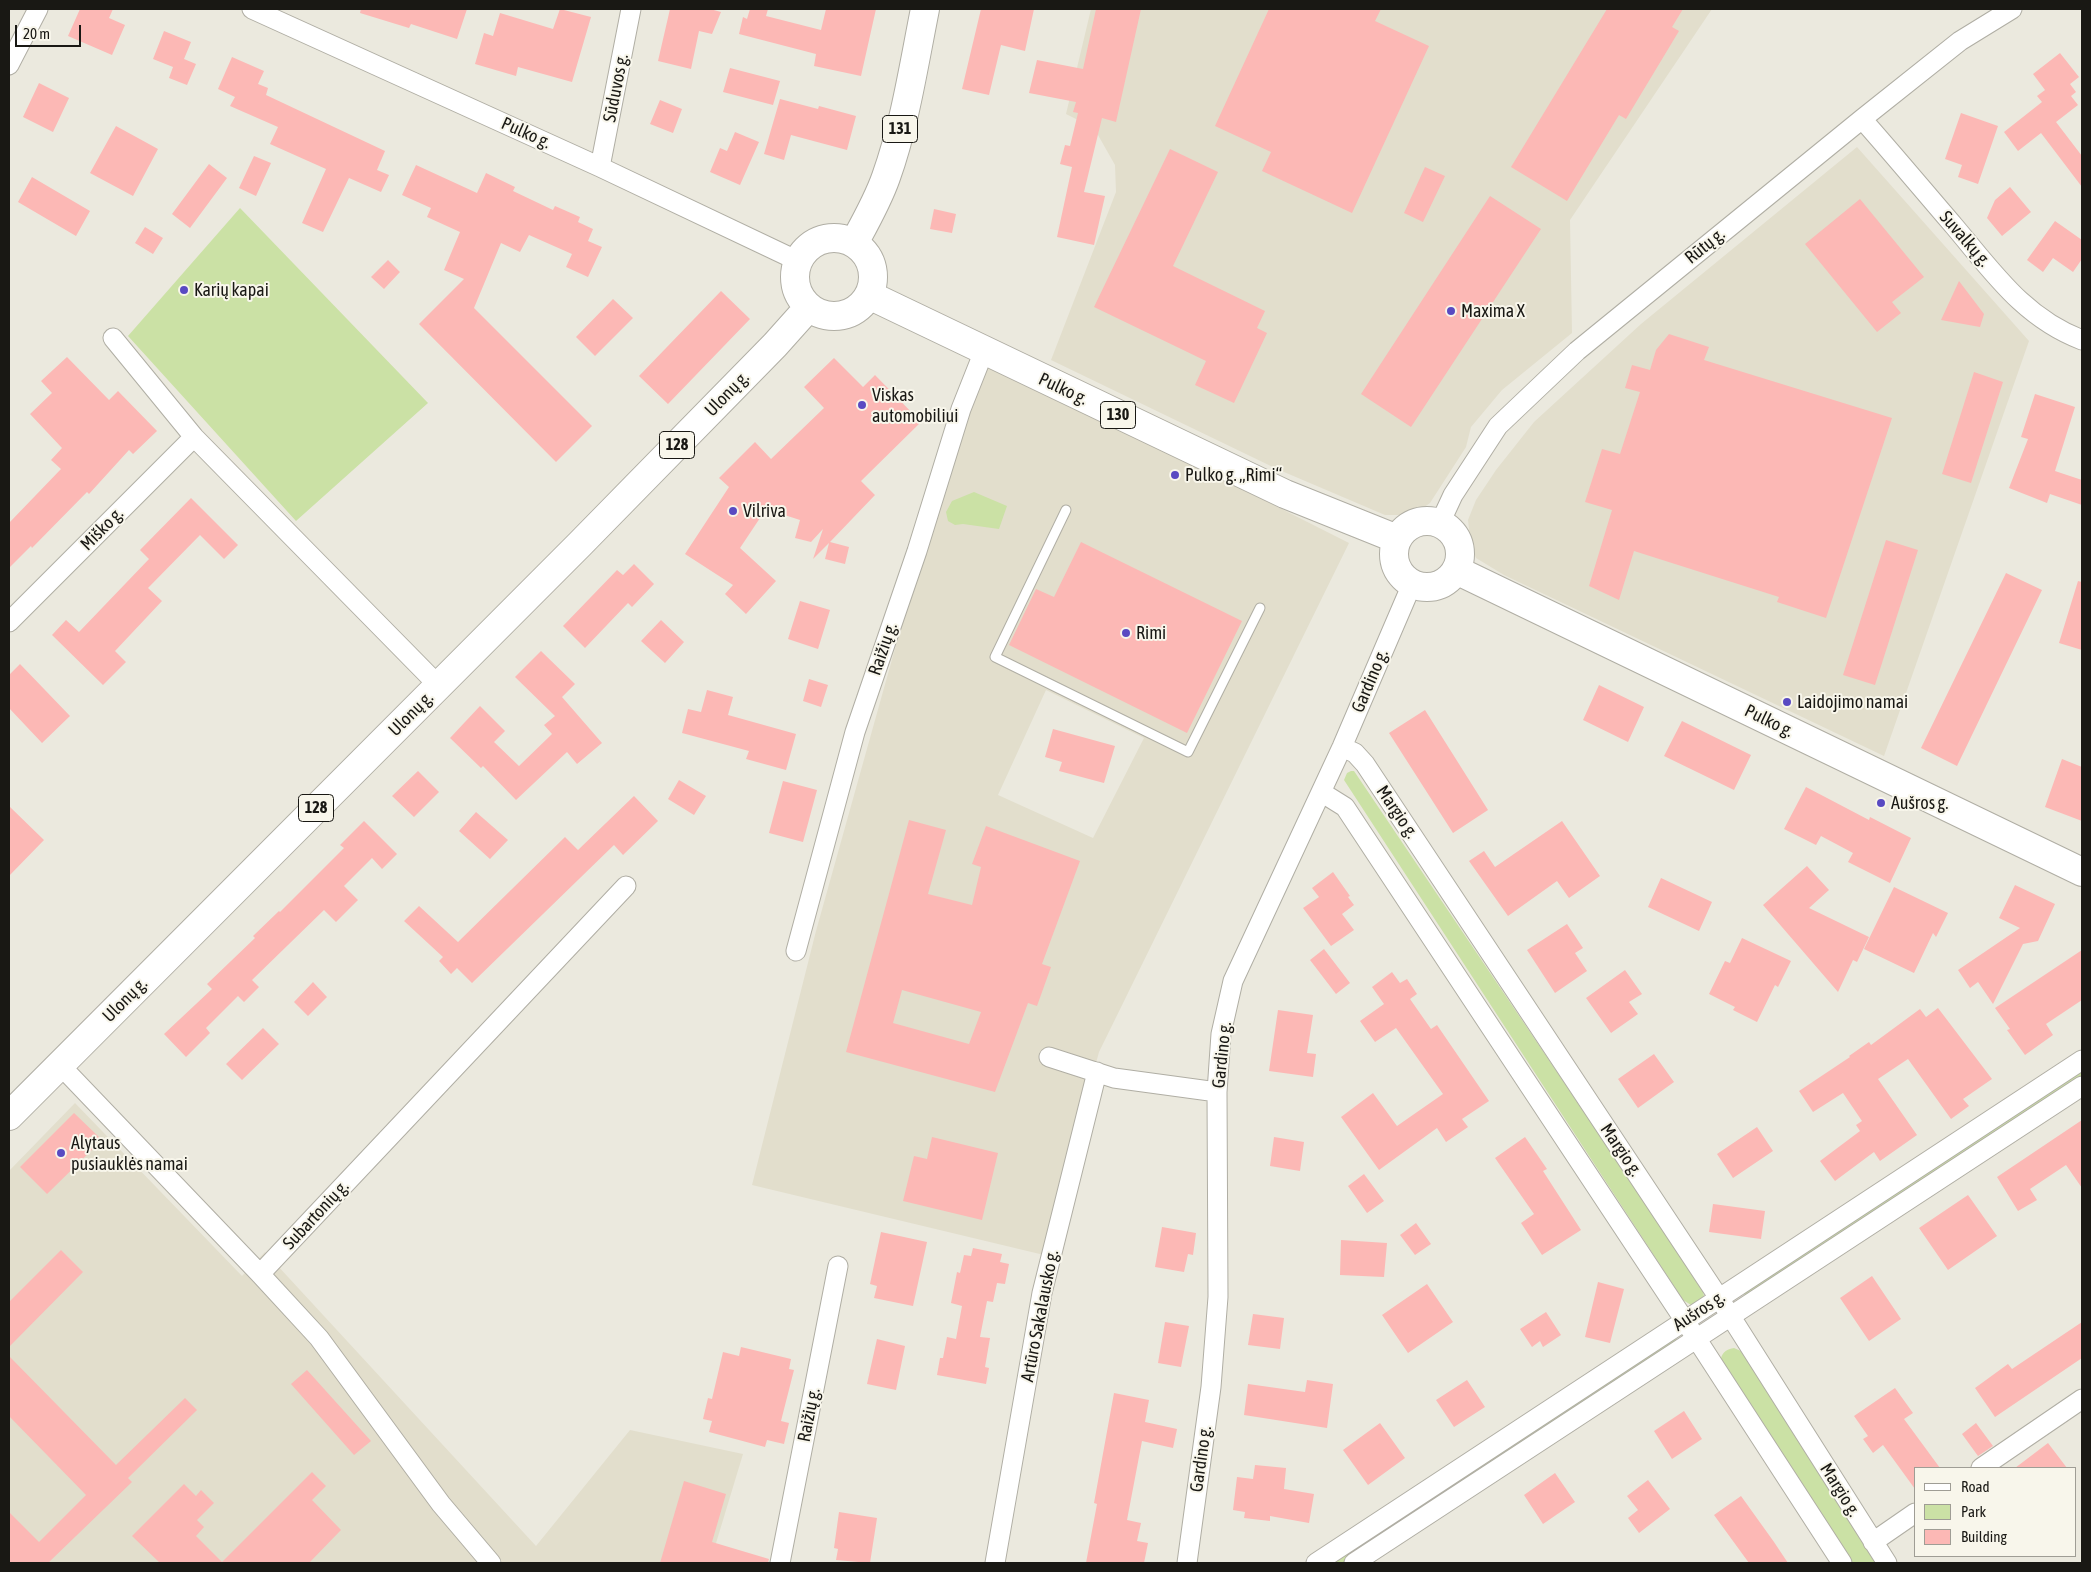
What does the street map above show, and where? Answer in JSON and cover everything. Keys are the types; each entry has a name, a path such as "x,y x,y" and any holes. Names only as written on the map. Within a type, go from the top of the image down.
{"main road":[{"name":"131","path":"854,242 886,178 894,151 925,9"},
{"path":"844,238 854,242 864,250 870,260 873,283 869,295 856,310 837,316 818,312 809,307 798,291 795,281 798,261 804,252 812,244 822,239 844,238"},
{"name":"Pulko g.","path":"869,295 1285,494 1397,539"},
{"name":"Ulonų g.","path":"9,1116 439,686 768,352 809,307"},
{"path":"1430,520 1440,523 1449,529 1458,543 1460,560 1456,570 1442,584 1422,587 1412,584 1404,578 1395,564 1394,549 1397,539 1410,524 1430,520"},
{"name":"Pulko g.","path":"1456,570 2082,872"}],"street":[{"path":"9,66 38,9"},
{"name":"Pulko g.","path":"252,9 600,167 798,261"},
{"name":"Sūduvos g.","path":"600,167 631,9"},
{"name":"Rūtų g.","path":"1440,523 1452,495 1498,426 1577,351 1960,41 2012,9"},
{"name":"Suvalkų g.","path":"1862,119 2004,284 2030,311 2054,328 2082,340"},
{"path":"112,338 194,437 439,686"},
{"name":"Raižių g.","path":"796,951 855,732 917,551 962,409 984,351"},
{"name":"Miško g.","path":"9,622 194,437"},
{"name":"Gardino g.","path":"1187,1563 1211,1387 1218,1297 1217,1092 1221,1034 1233,981 1342,747 1412,584"},
{"name":"Margio g.","path":"1342,747 1355,754 1365,764 1731,1316 1887,1563"},
{"path":"1321,792 1345,806 1697,1339 1842,1563"},
{"name":"Subartonių g.","path":"260,1274 626,886"},
{"path":"1050,1057 1114,1078 1217,1092"},
{"name":"Aušros g.","path":"1316,1563 2082,1060"},
{"path":"60,1065 319,1338 441,1504 491,1563"},
{"name":"Artūro Sakalausko g.","path":"995,1563 1042,1293 1097,1072"},
{"name":"Aušros g.","path":"1354,1563 2082,1086"},
{"name":"Raižių g.","path":"780,1563 838,1266"},
{"path":"1982,1467 2082,1399"},
{"path":"1873,1542 1914,1514"}],"lane":[{"path":"1066,510 995,657 1188,752 1260,608"}],"shaded area":[{"path":"1091,9 1712,9 1570,220 1572,333 1502,390 1471,427 1466,447 1430,503 1409,515 1385,515 1277,469 1051,360 1116,192 1115,165 1094,128 1066,114"},
{"path":"1857,147 2029,341 1884,756 1504,575 1476,558 1471,547 1468,520 1476,500 1496,470 1534,422 1641,324"},
{"path":"981,364 1246,491 1349,543 1099,1052 1044,1255 752,1185 816,931 898,638","holes":["1046,690 1144,738 1093,838 998,795"]},
{"path":"75,1103 242,1276 265,1252 536,1546 630,1430 743,1454 710,1563 9,1563 9,1171"}],"green space":[{"path":"240,208 428,403 296,521 128,336"},
{"path":"974,492 1007,506 999,529 963,524 955,525 948,521 946,512 952,501"},
{"path":"1354,771 1702,1287 1704,1296 1700,1303 1691,1305 1683,1300 1344,780 1347,773"},
{"path":"2082,1069 2082,1079 1746,1298 1743,1291"},
{"path":"1674,1338 1678,1340 1345,1563 1331,1563"},
{"path":"1734,1348 1741,1351 1879,1563 1851,1563 1720,1362 1724,1352"}],"building":[{"path":"80,9 113,9 109,18 125,25 112,55 68,36"},
{"path":"361,9 467,9 457,39 411,24 409,28 360,13"},
{"path":"560,9 591,17 572,82 518,67 516,76 475,64 484,33 493,36 500,13 553,29"},
{"path":"670,9 710,9 721,12 712,34 699,31 691,69 658,61"},
{"path":"750,9 768,9 766,16 821,30 826,9 876,9 861,76 814,66 816,54 739,34 743,17 747,19"},
{"path":"981,9 1034,9 1025,51 1001,45 989,95 962,89"},
{"path":"1096,9 1141,9 1116,122 1102,118 1084,192 1105,196 1094,245 1057,237 1072,167 1060,164 1065,145 1070,146 1078,113 1073,112 1076,102 1029,93 1037,60 1083,69"},
{"path":"1269,9 1381,9 1375,21 1429,46 1352,213 1262,171 1271,152 1215,126"},
{"path":"1607,9 1683,9 1672,27 1679,31 1626,119 1619,115 1567,201 1511,167"},
{"path":"164,31 191,42 184,59 196,64 187,85 169,78 173,67 153,59"},
{"path":"2060,53 2079,77 2070,84 2076,92 2071,96 2078,105 2056,122 2082,156 2082,187 2041,133 2018,151 2004,132 2042,102 2037,96 2045,90 2033,74"},
{"path":"232,57 264,71 258,84 268,88 266,95 385,151 377,170 389,175 381,192 349,178 323,232 302,223 326,169 270,144 278,127 230,106 235,97 218,89"},
{"path":"730,68 780,81 773,105 723,92"},
{"path":"39,83 69,98 53,132 23,117"},
{"path":"780,99 818,109 819,106 856,116 847,150 791,135 784,160 764,154"},
{"path":"660,100 682,109 673,133 650,124"},
{"path":"1961,113 1998,126 1978,184 1958,177 1962,165 1945,159"},
{"path":"116,126 158,149 133,196 90,173"},
{"path":"735,132 759,142 740,185 710,172 720,148 727,151"},
{"path":"1170,149 1218,172 1173,266 1265,311 1257,328 1267,333 1234,403 1195,385 1206,361 1094,307"},
{"path":"254,156 271,163 256,196 239,188"},
{"path":"209,164 227,178 190,228 172,214"},
{"path":"416,165 477,193 486,173 515,187 513,191 553,210 555,206 580,217 578,222 593,229 588,241 602,247 588,277 566,267 572,254 529,235 520,252 501,243 474,308 592,426 556,462 419,324 464,279 444,270 460,232 427,217 431,208 402,195"},
{"path":"1425,167 1445,176 1423,222 1404,213"},
{"path":"32,177 90,211 76,236 18,202"},
{"path":"2010,187 2031,212 2002,236 1987,218 1995,200"},
{"name":"Maxima X","path":"1490,196 1541,229 1411,427 1361,394"},
{"path":"1860,199 1924,277 1892,302 1901,313 1877,332 1805,244"},
{"path":"934,209 956,214 952,233 930,229"},
{"path":"2055,221 2082,240 2082,259 2073,272 2053,258 2043,272 2027,260"},
{"path":"145,227 163,238 153,254 135,243"},
{"path":"388,260 400,272 384,289 371,277"},
{"path":"1959,281 1984,314 1980,327 1941,320"},
{"path":"721,291 750,319 668,404 639,376"},
{"path":"613,299 633,318 595,356 576,337"},
{"path":"1669,334 1709,347 1704,360 1892,418 1826,618 1777,602 1779,597 1634,551 1619,600 1589,586 1612,510 1585,502 1602,449 1620,454 1640,392 1625,388 1632,365 1650,370 1656,350"},
{"path":"67,357 109,400 118,391 157,431 133,454 129,450 89,494 87,492 32,548 31,546 9,568 9,523 61,469 51,460 62,448 30,414 52,393 41,381"},
{"path":"834,358 863,387 875,375 921,422 861,481 875,495 830,542 849,547 845,564 825,559 829,543 813,559 823,529 811,542 795,538 800,520 766,509 740,548 776,581 746,614 725,594 733,585 685,554 729,487 719,478 755,442 771,459 824,408 804,387"},
{"path":"1974,372 2003,382 1971,483 1942,474"},
{"path":"2035,394 2075,407 2055,471 2082,480 2082,505 2050,494 2047,503 2009,488 2028,439 2021,437"},
{"path":"191,498 238,545 224,559 200,535 148,588 162,601 115,651 126,662 103,685 52,635 66,620 79,632 149,559 140,550"},
{"path":"1886,540 1918,550 1875,685 1843,675"},
{"name":"Rimi","path":"1081,542 1242,621 1187,733 1009,645 1036,589 1054,597"},
{"path":"634,564 654,584 632,607 628,603 585,648 563,626 617,570 623,575"},
{"path":"2006,573 2042,590 1957,766 1921,748"},
{"path":"2078,581 2082,582 2082,650 2059,643"},
{"path":"800,601 830,610 818,649 788,639"},
{"path":"661,620 684,642 665,663 641,641"},
{"path":"541,651 575,684 562,697 602,743 577,764 567,752 516,800 483,766 481,768 450,738 480,706 505,731 494,742 519,766 552,734 544,725 555,716 515,677"},
{"path":"20,664 70,716 42,743 9,708 9,675"},
{"path":"809,679 828,685 821,707 803,701"},
{"path":"1599,685 1644,707 1628,742 1583,720"},
{"path":"707,690 733,697 728,715 796,734 786,770 746,759 749,751 682,733 688,709 701,712"},
{"path":"1425,710 1488,810 1453,833 1389,733"},
{"path":"1682,721 1751,755 1734,790 1664,756"},
{"path":"1053,729 1115,746 1104,783 1059,771 1062,762 1045,757"},
{"path":"2062,759 2082,767 2082,821 2045,807"},
{"path":"418,771 439,792 414,817 392,796"},
{"path":"679,780 706,796 694,815 668,799"},
{"path":"783,781 817,790 803,842 769,833"},
{"path":"1806,787 1869,820 1870,817 1911,838 1890,883 1848,862 1853,853 1821,836 1816,845 1784,829"},
{"path":"634,796 658,821 623,855 614,845 472,983 457,968 451,974 439,961 443,957 404,921 419,906 458,942 565,837 578,850"},
{"path":"9,806 44,840 9,876"},
{"path":"476,812 508,840 490,859 459,831"},
{"path":"909,820 946,830 928,894 972,905 981,867 972,864 986,826 1080,861 1042,964 1051,967 1037,1006 1028,1003 995,1092 846,1052","holes":["902,990 981,1012 969,1044 893,1023"]},
{"path":"364,821 397,854 382,869 372,858 344,886 358,900 336,922 324,910 252,980 259,987 244,1002 238,996 206,1028 210,1033 186,1057 164,1034 212,989 207,984 255,938 253,936 280,912 344,848 340,845"},
{"path":"1562,821 1600,876 1569,898 1557,881 1508,916 1469,861 1484,851 1495,867"},
{"path":"1807,866 1829,890 1809,908 1869,937 1857,962 1853,960 1838,992 1763,905"},
{"path":"1333,872 1354,905 1342,914 1354,930 1331,946 1303,908 1319,897 1312,888"},
{"path":"1661,878 1712,902 1699,931 1648,907"},
{"path":"2015,885 2055,904 2038,941 2023,944 1993,1004 1978,982 1970,988 1958,970 2020,928 1999,918"},
{"path":"1894,887 1948,913 1936,937 1933,933 1914,973 1864,949"},
{"path":"1567,924 1583,948 1575,953 1587,971 1555,993 1527,950"},
{"path":"1742,938 1791,961 1778,987 1775,985 1757,1022 1733,1010 1735,1007 1709,994 1725,961 1730,963"},
{"path":"1324,949 1350,983 1336,994 1310,960"},
{"path":"2082,950 2082,1000 2046,1024 2053,1035 2025,1055 2007,1030 2010,1029 1995,1008"},
{"path":"1625,970 1642,994 1629,1002 1638,1014 1611,1033 1586,998"},
{"path":"1392,972 1400,983 1407,979 1417,994 1410,999 1431,1029 1437,1025 1489,1101 1462,1119 1468,1127 1446,1142 1437,1128 1379,1170 1341,1117 1373,1093 1397,1126 1443,1094 1396,1028 1375,1042 1360,1021 1384,1004 1372,987"},
{"path":"313,982 327,997 308,1016 294,1002"},
{"path":"1938,1008 1992,1079 1963,1099 1969,1106 1951,1119 1908,1059 1878,1079 1917,1135 1880,1161 1874,1152 1835,1181 1820,1161 1860,1131 1856,1125 1862,1121 1843,1093 1813,1112 1799,1091 1869,1042 1871,1045 1920,1009 1926,1017"},
{"path":"1278,1010 1313,1015 1307,1053 1316,1054 1313,1077 1269,1071"},
{"path":"263,1028 279,1044 242,1080 226,1064"},
{"path":"1654,1054 1674,1082 1638,1108 1618,1079"},
{"name":"Alytaus pusiauklės namai","path":"74,1113 102,1140 47,1194 20,1167"},
{"path":"2082,1120 2082,1188 2066,1165 2030,1189 2037,1200 2018,1211 1997,1177"},
{"path":"1757,1127 1773,1151 1733,1178 1717,1154"},
{"path":"932,1137 998,1153 982,1220 903,1201 914,1156 927,1159"},
{"path":"1274,1137 1304,1142 1300,1171 1270,1166"},
{"path":"1525,1137 1547,1169 1543,1171 1581,1230 1542,1255 1521,1223 1534,1214 1495,1158"},
{"path":"1364,1174 1384,1201 1367,1213 1348,1186"},
{"path":"1968,1195 1997,1236 1948,1270 1919,1228"},
{"path":"1713,1204 1765,1211 1761,1239 1709,1232"},
{"path":"1416,1223 1431,1244 1415,1255 1400,1235"},
{"path":"1162,1227 1196,1233 1193,1255 1188,1254 1184,1272 1155,1267"},
{"path":"881,1232 927,1242 913,1306 874,1298 877,1286 870,1284"},
{"path":"1341,1240 1387,1243 1384,1277 1340,1275"},
{"path":"973,1248 1002,1254 1000,1262 1009,1264 1005,1284 997,1283 993,1302 987,1301 980,1337 990,1338 985,1367 989,1368 986,1384 937,1375 947,1337 956,1339 962,1306 951,1303 957,1272 960,1273 964,1255 971,1256"},
{"path":"61,1250 83,1272 9,1347 9,1302"},
{"path":"1872,1276 1901,1319 1869,1341 1840,1298"},
{"path":"1598,1282 1624,1289 1610,1343 1585,1337"},
{"path":"1427,1284 1453,1322 1408,1353 1382,1315"},
{"path":"1546,1312 1561,1335 1543,1347 1540,1341 1532,1347 1520,1329"},
{"path":"1253,1314 1284,1318 1280,1349 1248,1345"},
{"path":"1165,1322 1189,1326 1181,1367 1158,1363"},
{"path":"2082,1322 2082,1358 1995,1417 1975,1388 2008,1364 2012,1369"},
{"path":"877,1339 905,1346 896,1390 867,1384"},
{"path":"741,1347 791,1359 789,1369 794,1370 781,1421 789,1423 784,1444 767,1440 765,1447 709,1432 712,1421 703,1419 708,1398 712,1399 723,1352 739,1356"},
{"path":"9,1356 116,1465 185,1398 197,1410 128,1478 132,1482 48,1563 9,1563 9,1512 39,1542 86,1495 9,1416"},
{"path":"307,1370 371,1441 354,1455 291,1384"},
{"path":"1307,1380 1333,1384 1327,1428 1244,1415 1248,1384 1305,1392"},
{"path":"1467,1380 1485,1407 1454,1427 1436,1400"},
{"path":"1895,1388 1913,1413 1904,1419 1939,1467 1914,1467 1914,1488 1883,1445 1873,1453 1863,1439 1868,1436 1854,1416"},
{"path":"1114,1393 1149,1400 1145,1422 1177,1429 1173,1448 1142,1441 1127,1520 1141,1523 1137,1541 1148,1543 1144,1563 1086,1563 1097,1504 1094,1503"},
{"path":"1684,1411 1702,1439 1672,1459 1654,1431"},
{"path":"1380,1423 1405,1458 1368,1485 1343,1450"},
{"path":"1976,1423 1993,1446 1978,1456 1962,1434"},
{"path":"2048,1443 2066,1467 2016,1467"},
{"path":"1255,1465 1286,1468 1284,1489 1314,1494 1309,1523 1270,1516 1270,1521 1244,1518 1245,1512 1233,1510 1237,1477 1253,1479"},
{"path":"312,1472 326,1486 312,1500 341,1530 309,1563 160,1563 132,1536 184,1484 196,1496 201,1490 214,1503 197,1520 204,1527 196,1536 222,1562"},
{"path":"1555,1473 1575,1502 1543,1524 1524,1495"},
{"path":"1648,1480 1670,1509 1639,1533 1628,1518 1638,1510 1627,1496"},
{"path":"684,1481 726,1494 712,1542 769,1559 768,1563 660,1563"},
{"path":"1741,1496 1788,1563 1749,1563 1714,1515"},
{"path":"839,1512 877,1518 870,1563 836,1560 838,1549 834,1548"}],"place":[{"name":"Karių kapai","path":"184,290"},
{"name":"Maxima X","path":"1451,311"},
{"name":"Viskas automobiliui","path":"862,405"},
{"name":"Pulko g. „Rimi“","path":"1175,475"},
{"name":"Vilriva","path":"733,511"},
{"name":"Rimi","path":"1126,633"},
{"name":"Laidojimo namai","path":"1787,702"},
{"name":"Aušros g.","path":"1881,803"},
{"name":"Alytaus pusiauklės namai","path":"61,1153"}]}
